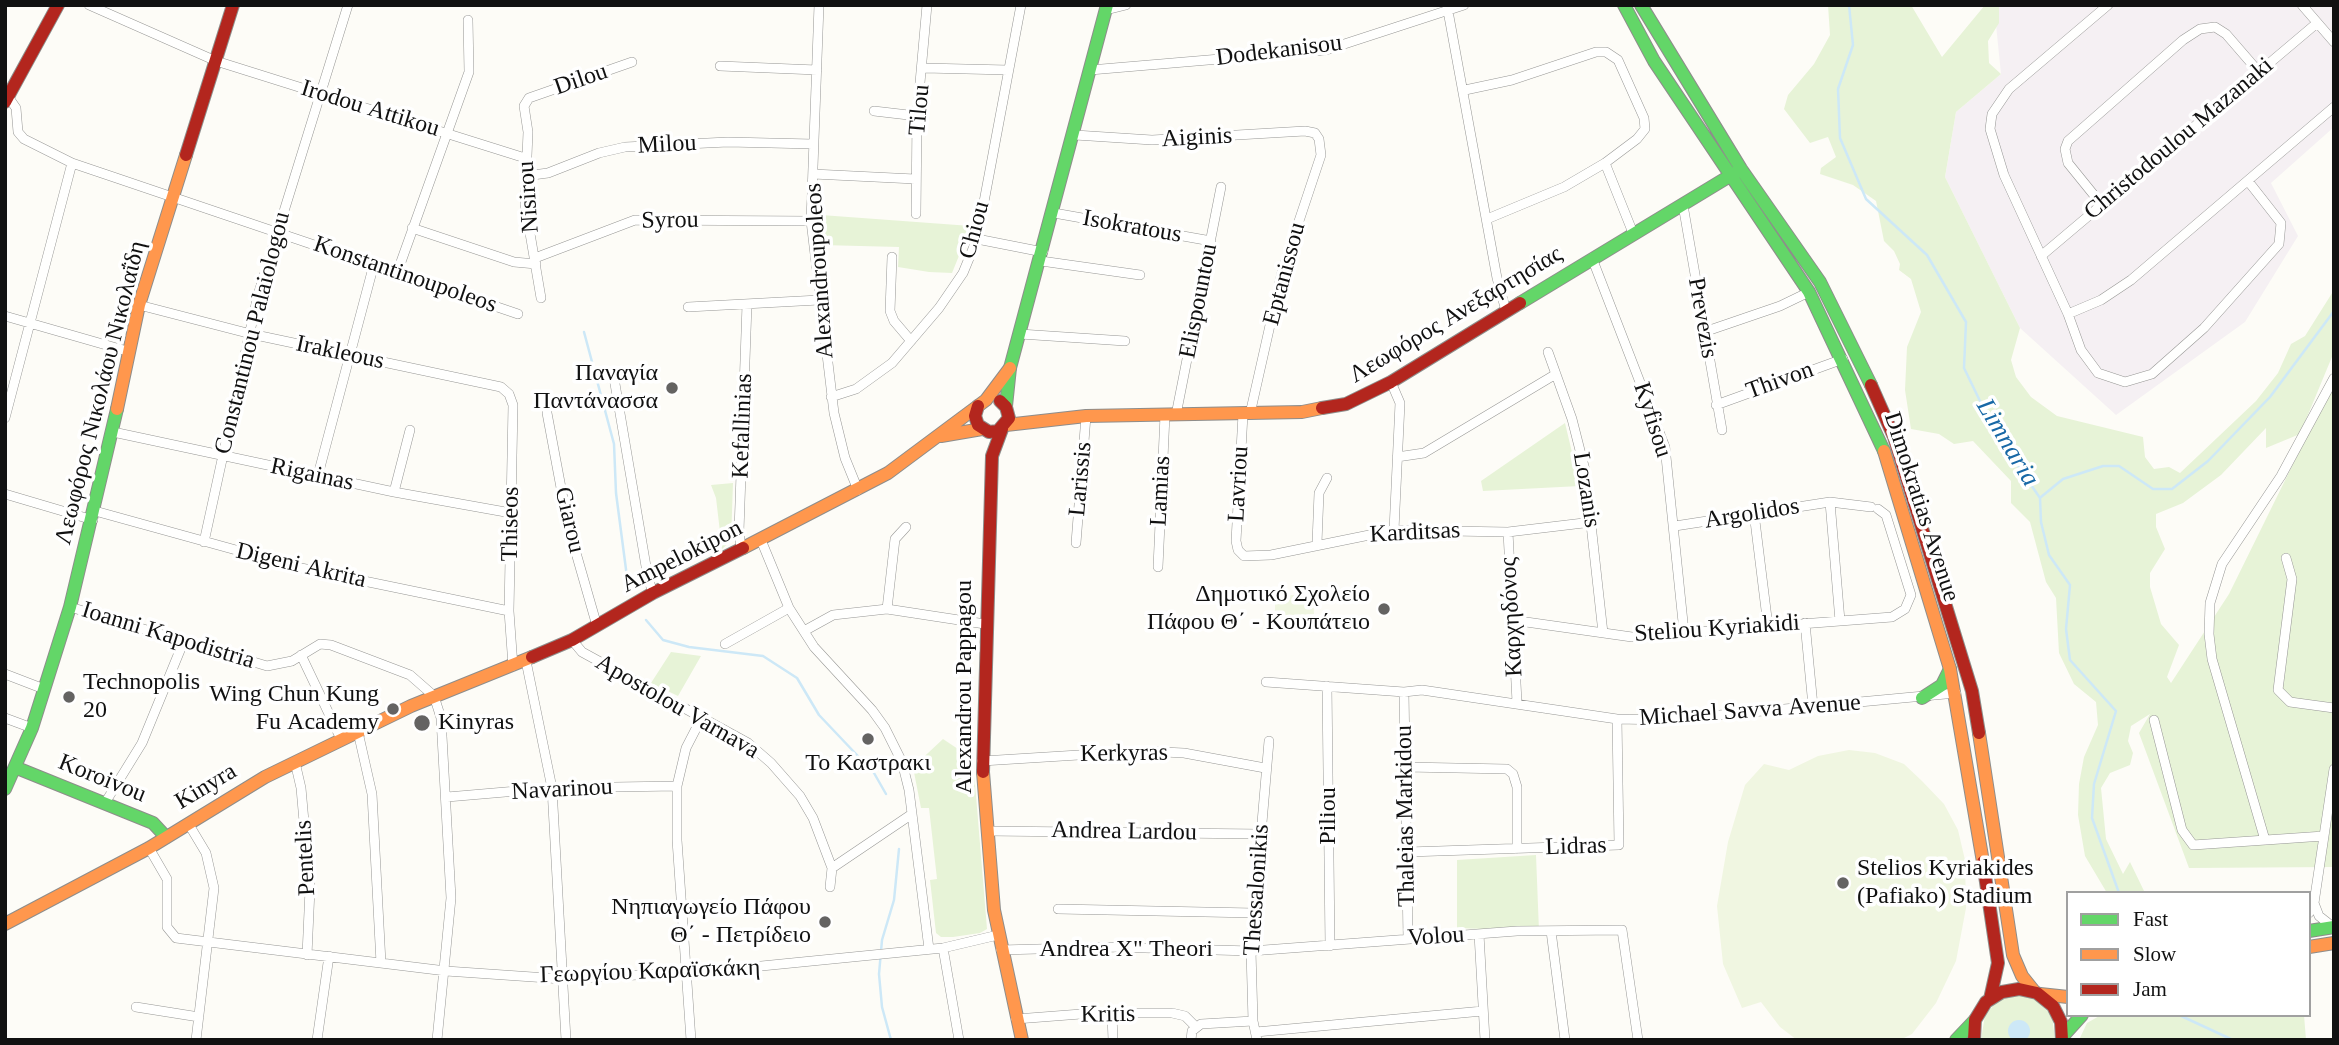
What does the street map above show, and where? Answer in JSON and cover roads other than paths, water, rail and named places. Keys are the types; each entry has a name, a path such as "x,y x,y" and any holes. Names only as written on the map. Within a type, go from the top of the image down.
{"main road":[{"path":"7,100 58,5"},
{"name":"Λεωφόρος Νικολάου Νικολαΐδη","path":"5,789 17,768 32,728 70,607 113,432 127,351 139,304 233,5"},
{"name":"Dimokratias Avenue","path":"1623,5 1654,61 1820,282 1876,394 1894,437 1972,691 2013,955 2022,976 2056,1010 2063,1038"},
{"name":"Dimokratias Avenue","path":"1641,5 1736,173 1809,292 1880,439 1955,693 1970,773 1998,963 1990,999"},
{"path":"1010,368 982,403 976,421 983,430 993,432 1004,427 1010,368 1054,213 1107,8"},
{"name":"Λεωφόρος Ανεξαρτησίας","path":"1004,427 1042,419 1086,416 1302,412 1346,404 1391,382 1736,173"},
{"path":"982,403 999,400 1006,407"},
{"name":"Ampelokipon","path":"434,696 526,661 572,640 653,593 858,490 939,436 982,403"},
{"name":"Λεωφόρος Ανεξαρτησίας","path":"1006,407 1042,419"},
{"name":"Alexandrou Pappagou","path":"1004,427 992,456 982,761 998,935 1022,1040"},
{"name":"Ampelokipon","path":"939,436 983,430"},
{"name":"Alexandrou Pappagou","path":"983,430 992,456"},
{"path":"1922,698 1942,685 1950,669"},
{"name":"Kinyra","path":"5,924 149,848 295,762 434,696"},
{"name":"Koroivou","path":"17,768 153,822 166,837"},
{"path":"2311,930 2334,927"},
{"path":"2311,947 2334,943"},
{"path":"1956,1040 1990,999 2010,989 2066,997"},
{"path":"2063,1038 2080,1017"},
{"path":"1974,1040 1975,1020"}],"street":[{"name":"Irodou Attikou","path":"89,5 216,61 525,158"},
{"name":"Constantinou Palaiologou","path":"204,542 276,230 348,5"},
{"name":"Alexandroupoleos","path":"819,5 811,220 831,397 842,446 858,490"},
{"name":"Tilou","path":"916,214 917,116 924,68 927,5"},
{"name":"Chiou","path":"831,397 856,389 874,378 911,341 939,308 960,277 977,239 1021,5"},
{"path":"1107,8 1126,5"},
{"name":"Dodekanisou","path":"1090,71 1325,50 1464,5"},
{"path":"2108,5 2009,89 1992,114 1990,129 1994,150 2068,314 2081,351 2098,373 2124,382 2142,379 2162,366 2235,297 2279,244 2280,223 2248,181"},
{"path":"2302,5 2334,42"},
{"path":"1448,11 1506,311"},
{"path":"397,273 469,72 467,20"},
{"name":"Christodoulou Mazanaki","path":"2041,256 2317,23"},
{"path":"2102,205 2068,163 2065,149 2068,141 2183,40 2200,29 2215,27 2226,34 2258,71"},
{"path":"1465,90 1513,80 1596,52 1606,52 1618,60 1644,118 1645,129 1637,139 1605,163 1559,190 1487,219"},
{"name":"Dilou","path":"529,98 632,62"},
{"path":"720,66 817,70"},
{"path":"924,68 1008,70"},
{"name":"Nisirou","path":"529,98 524,106 528,132 525,158 527,224 541,298"},
{"name":"Konstantinoupoleos","path":"7,100 16,108 18,132 24,139 72,163 518,314"},
{"path":"2068,314 2101,300 2131,280 2334,107"},
{"path":"874,111 917,116"},
{"name":"Aiginis","path":"1075,135 1152,140 1305,131 1317,136"},
{"name":"Eptanissou","path":"1246,414 1282,272 1321,155 1317,136"},
{"name":"Milou","path":"525,176 548,173 599,153 625,147 728,142 813,144"},
{"path":"5,418 72,163"},
{"path":"1605,163 1633,233"},
{"path":"813,174 915,179"},
{"name":"Elispountou","path":"1171,415 1222,187"},
{"name":"Prevezis","path":"1683,205 1722,430"},
{"name":"Isokratous","path":"1054,213 1211,241"},
{"name":"Syrou","path":"536,261 635,220 811,220"},
{"path":"412,228 514,262 536,261"},
{"path":"977,239 1042,257 1140,275"},
{"path":"892,257 891,316 911,341"},
{"name":"Kyfisou","path":"1592,258 1665,447 1684,632"},
{"path":"318,475 374,264"},
{"path":"1704,332 1780,306 1809,292"},
{"path":"688,307 818,300"},
{"name":"Irakleous","path":"139,304 251,334 501,387"},
{"name":"Kefallinias","path":"741,549 738,531 747,304"},
{"path":"5,316 127,351"},
{"path":"1020,334 1125,341"},
{"name":"Lozanis","path":"1548,352 1580,444 1592,522 1603,633"},
{"name":"Thivon","path":"1716,405 1843,358"},
{"path":"1397,457 1424,453 1556,374"},
{"path":"614,378 653,593"},
{"path":"2265,839 2212,659 2209,634 2210,603 2222,564 2281,476 2334,378"},
{"path":"1391,382 1400,403 1394,530"},
{"name":"Thiseos","path":"501,387 509,394 513,405 509,611 513,666"},
{"name":"Giarou","path":"547,413 568,525 597,626"},
{"name":"Lavriou","path":"1240,553 1236,541 1246,414"},
{"name":"Lamias","path":"1158,567 1171,415"},
{"name":"Larissis","path":"1076,542 1086,416"},
{"path":"394,492 410,430"},
{"name":"Rigainas","path":"113,432 394,492 511,513"},
{"path":"1317,543 1319,493 1327,478"},
{"name":"Digeni Akrita","path":"5,494 301,568 509,611"},
{"name":"Argolidos","path":"1675,526 1830,502 1878,510 1911,595"},
{"name":"Argolidos","path":"1830,502 1840,621"},
{"path":"1755,513 1768,626"},
{"name":"Karditsas","path":"1240,553 1249,556 1269,555 1317,543 1394,530 1508,532 1592,522"},
{"path":"887,609 895,539 906,527"},
{"name":"Καρχηδόνος","path":"1508,532 1517,702"},
{"path":"761,540 789,608 814,648 886,728 902,762 912,814 929,949"},
{"path":"2286,558 2292,579 2278,690 2290,702 2334,708"},
{"name":"Steliou Kyriakidi","path":"1512,620 1632,637 1892,617 1905,609 1911,595"},
{"name":"Ioanni Kapodistria","path":"70,607 267,666 285,664 301,655"},
{"path":"725,644 789,608"},
{"path":"804,631 833,615 887,609 985,624"},
{"path":"1805,623 1813,706"},
{"name":"Apostolou Varnava","path":"572,640 582,652 748,743 793,787 813,818 832,869 830,887"},
{"path":"105,803 142,743 183,643"},
{"path":"341,739 301,655 320,644 331,645 410,675 434,696 441,718 451,898 446,971 437,1040"},
{"path":"526,661 552,788 566,1040"},
{"path":"5,674 44,689"},
{"name":"Michael Savva Avenue","path":"1266,682 1404,692 1422,690 1517,702 1617,719 1666,720 1922,698 1972,691"},
{"name":"Piliou","path":"1327,686 1330,946"},
{"name":"Thaleias Markidou","path":"1404,692 1408,939"},
{"path":"691,1040 677,839 677,786 686,748 702,717"},
{"path":"5,718 32,728"},
{"name":"Lidras","path":"1408,852 1619,845 1617,719"},
{"path":"2154,720 2182,830 2190,843 2201,846 2324,836"},
{"path":"358,732 372,794 381,962"},
{"name":"Thessalonikis","path":"1257,1036 1253,1021 1251,951 1269,740"},
{"name":"Kerkyras","path":"982,761 1143,751 1184,753 1265,768"},
{"name":"Pentelis","path":"295,762 301,788 310,889 307,955"},
{"path":"1406,767 1507,769 1513,774 1517,787 1517,849"},
{"path":"2311,909 2334,769"},
{"name":"Navarinou","path":"447,797 552,788 677,786"},
{"path":"832,869 912,814"},
{"path":"188,823 206,853 213,874 210,941 196,1040"},
{"name":"Andrea Lardou","path":"988,831 1261,834"},
{"name":"Γεωργίου Καραϊσκάκη","path":"149,848 167,879 167,927 176,938 446,971 562,979 776,966 891,951 943,948 998,935"},
{"path":"2314,903 2319,916 2334,927"},
{"path":"1058,909 1254,913"},
{"name":"Volou","path":"1251,951 1479,934 1622,930 1639,1040"},
{"path":"1551,931 1565,1040"},
{"path":"1479,934 1485,1040"},
{"name":"Andrea X\" Theori","path":"1001,950 1110,947 1251,951"},
{"path":"943,948 960,1040"},
{"path":"317,1040 329,956"},
{"path":"136,1007 199,1017"},
{"path":"1257,1036 1483,1011"},
{"name":"Kritis","path":"1016,1020 1094,1013 1172,1013 1185,1016 1196,1027"},
{"path":"1112,1015 1113,1040"},
{"path":"1191,1040 1196,1027 1253,1021"}],"water":[{"path":"2019,1020 2027,1023 2030,1031 2027,1039 2019,1042 2011,1039 2008,1031 2011,1023"}],"waterway":[{"name":"Limnaria","path":"1849,5 1853,45 1838,89 1840,138 1866,199 1927,255 1966,322 1964,368 1996,434 2040,498 2041,522 2049,555 2070,585 2066,629 2070,660 2116,711 2094,784 2092,818 2118,891"},
{"path":"2041,497 2063,479 2103,466 2119,466 2153,489 2172,489 2208,461 2270,397 2334,311"},
{"path":"584,332 614,444 616,493 627,577"},
{"path":"646,620 663,640 689,647 763,656 797,678 819,715 874,773 886,794"},
{"path":"891,1040 882,1007 879,974 882,940 894,900 899,849"},
{"name":"Limnaria","path":"2183,1017 2233,1040"}],"place":[{"name":"Παναγία Παντάνασσα","path":"672,388"},
{"name":"Δημοτικό Σχολείο Πάφου Θ΄ - Κουπάτειο","path":"1384,609"},
{"name":"Technopolis 20","path":"69,697"},
{"name":"Wing Chun Kung Fu Academy","path":"393,709"},
{"name":"Kinyras","path":"422,723"},
{"name":"Το Καστρακι","path":"868,739"},
{"name":"Stelios Kyriakides (Pafiako) Stadium","path":"1843,883"},
{"name":"Νηπιαγωγείο Πάφου Θ΄ - Πετρίδειο","path":"825,922"}]}
